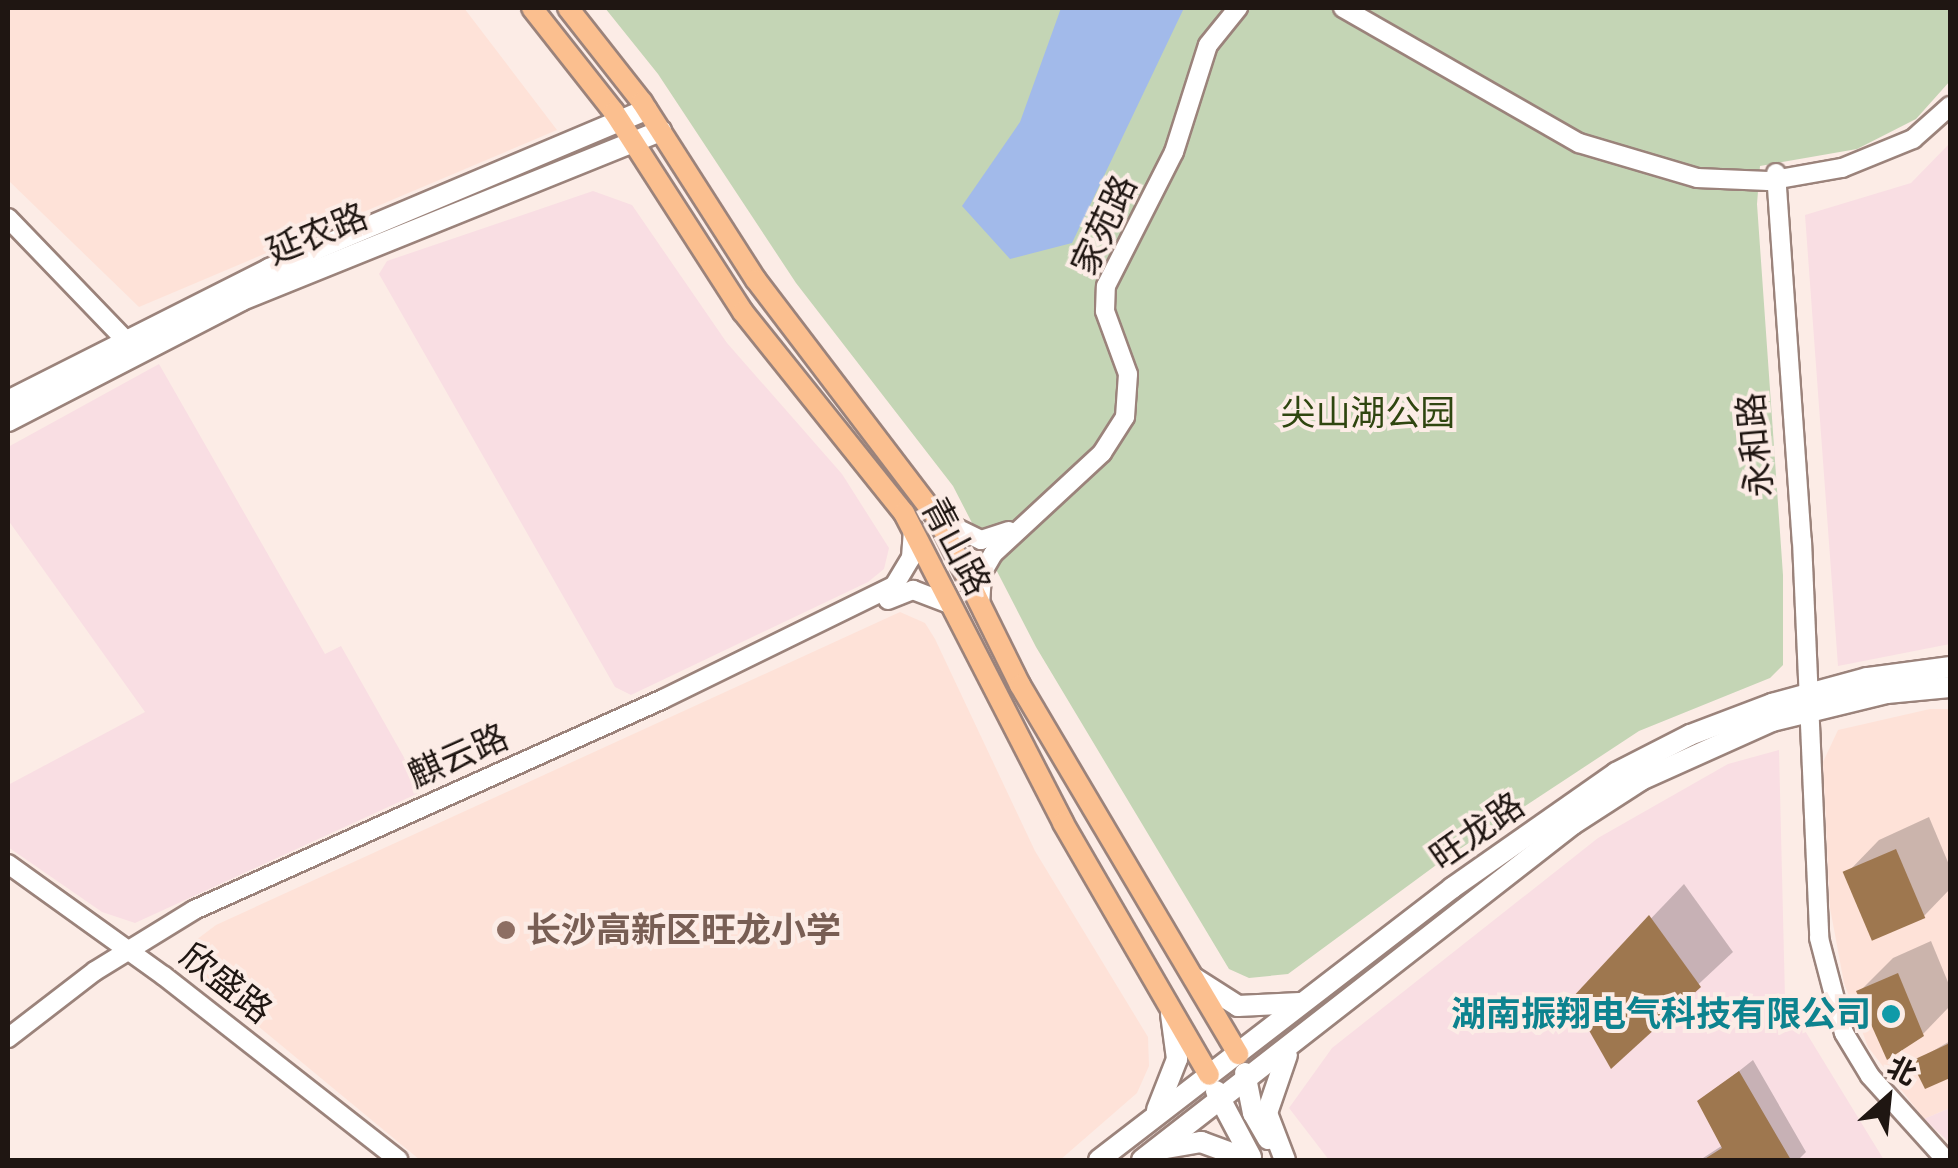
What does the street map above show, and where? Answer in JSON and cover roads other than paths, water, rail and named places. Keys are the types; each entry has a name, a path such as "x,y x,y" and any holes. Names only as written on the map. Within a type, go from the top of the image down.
{"main road":[{"name":"青山路","path":"532,8 620,120 743,312 866,460 913,528 1063,823 1209,1075 1252,1160"},
{"name":"青山路","path":"568,8 647,109 756,280 938,520 980,605 1238,1054 1248,1080 1252,1113 1284,1160"},
{"name":"延农路","path":"8,421 130,345 269,269 647,109"},
{"name":"延农路","path":"8,400 130,345 661,131"},
{"name":"旺龙路","path":"1099,1160 1616,773 1706,728 1950,668"},
{"name":"旺龙路","path":"1144,1159 1608,800 1679,758 1804,703 1950,687"},
{"path":"1190,974 1238,1006 1278,1009 1311,998"},
{"path":"1140,1128 1174,1077 1176,1037 1163,994"},
{"path":"1284,1160 1267,1113 1273,1083 1294,1045"},
{"path":"1144,1159 1180,1142 1201,1142 1252,1160"}],"street":[{"name":"家苑路","path":"938,520 980,540 1002,536 1042,507 1109,431 1121,398 1120,375 1098,313 1099,283 1169,150 1202,42 1230,8"},
{"name":"家苑路","path":"980,605 982,573 993,554 1102,453 1125,417 1128,374 1105,311 1106,286 1174,152 1208,45 1238,8"},
{"path":"1343,8 1579,143 1661,171 1772,176 1842,168 1893,150 1950,106"},
{"path":"1358,8 1582,137 1661,164 1772,176 1880,149 1910,134 1950,98"},
{"name":"永和路","path":"1772,176 1804,703"},
{"path":"8,218 130,345"},
{"name":"麒云路","path":"8,1038 214,900 663,699 886,590 907,569 913,528"},
{"name":"麒云路","path":"8,1047 129,954 232,901 903,592 924,591 950,604"},
{"path":"1804,703 1810,939 1820,991 1863,1081 1934,1160"},
{"path":"1804,703 1815,896 1828,988 1844,1033 1870,1076 1946,1160"},
{"name":"欣盛路","path":"8,864 399,1160"},
{"name":"欣盛路","path":"8,874 129,954 388,1160"}],"water":[{"path":"1061,8 1184,8 1072,243 1010,259 962,206 1020,122"}],"place":[{"name":"长沙高新区旺龙小学","path":"506,930"},
{"name":"湖南振翔电气科技有限公司","path":"1891,1014"}],"park label":[{"name":"尖山湖公园","path":"1368,413"}]}
